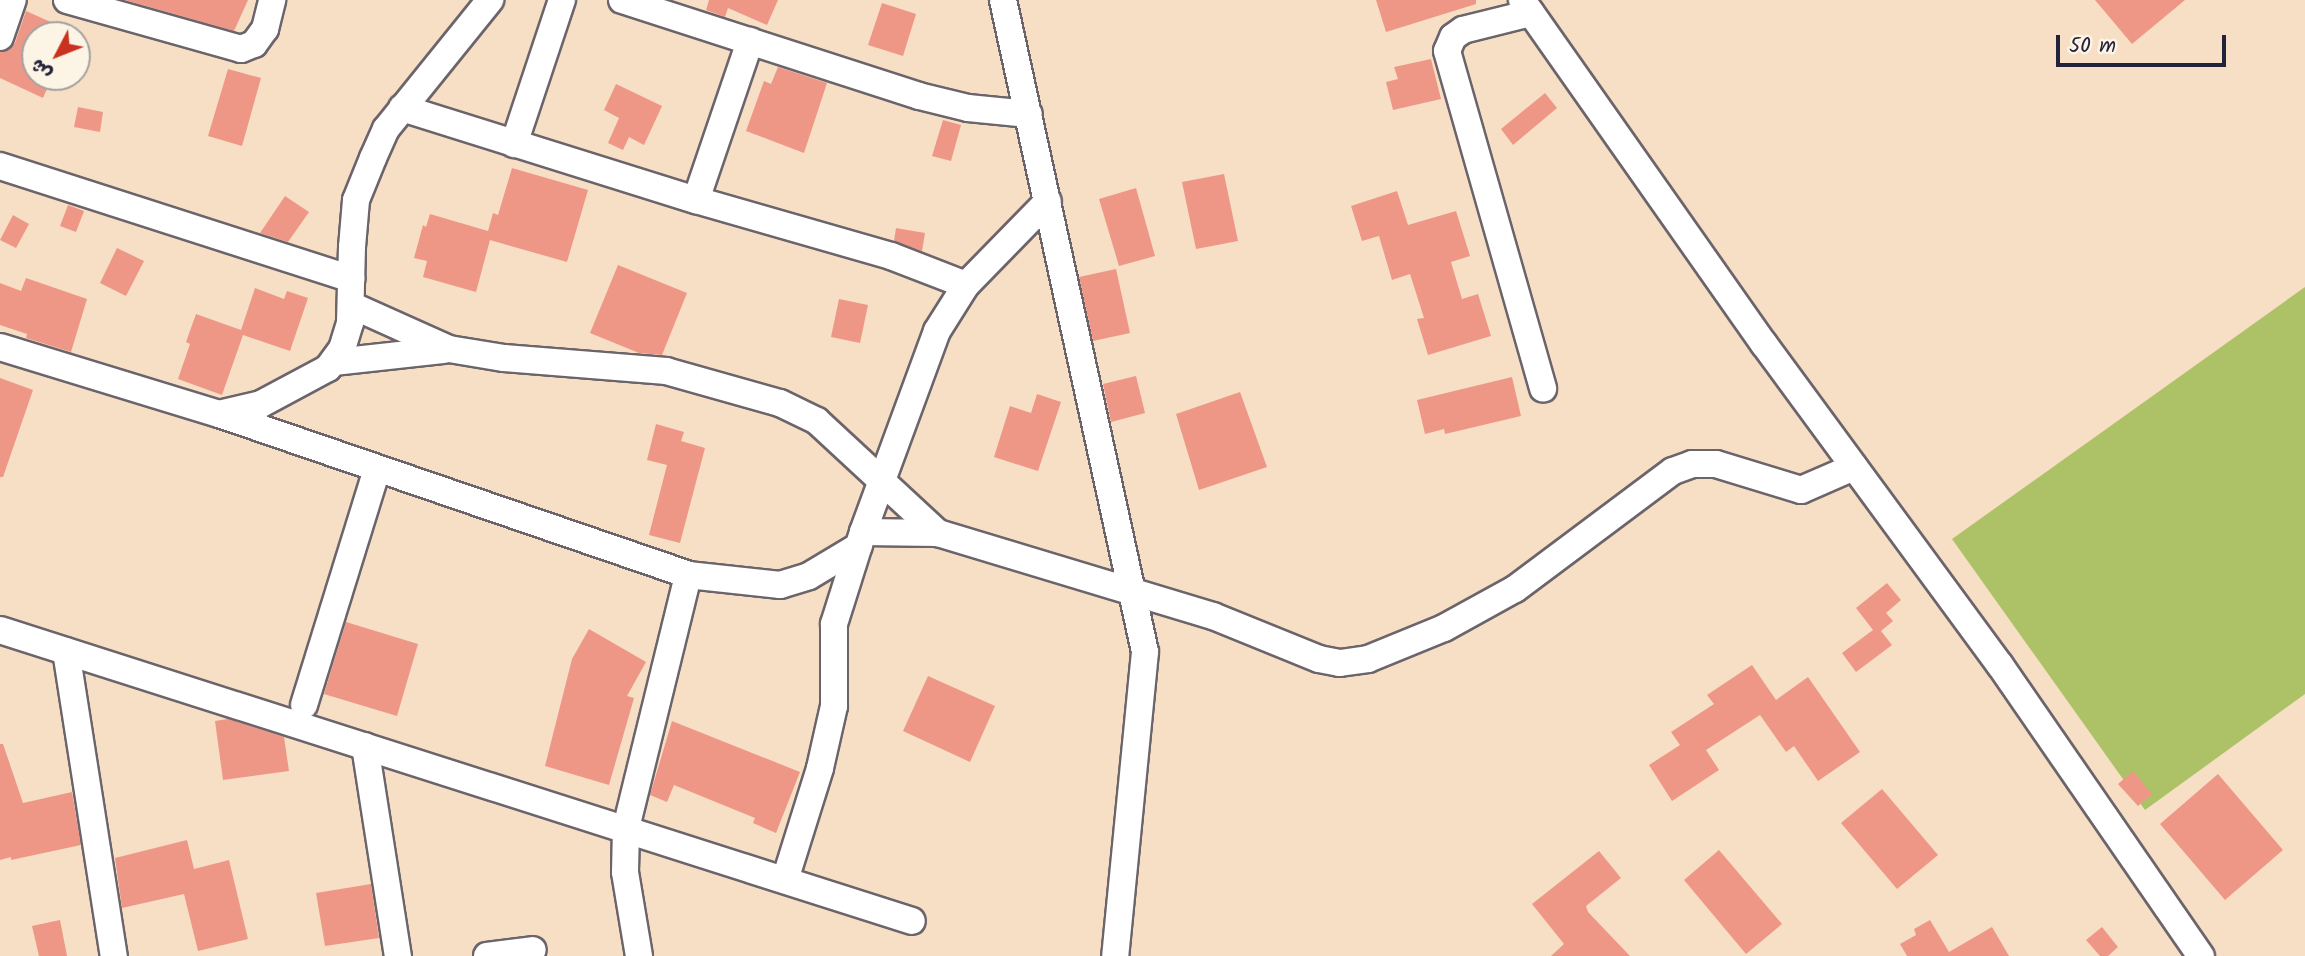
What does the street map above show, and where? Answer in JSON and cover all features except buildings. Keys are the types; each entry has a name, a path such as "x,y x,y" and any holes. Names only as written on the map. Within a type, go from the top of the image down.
{"street":[{"path":"0,37 13,0"},
{"path":"67,0 242,49 254,44 265,29 272,0"},
{"path":"335,362 351,323 356,201 386,129 491,0"},
{"path":"514,144 562,0"},
{"path":"622,0 919,96 968,108 1029,114"},
{"path":"1003,0 1145,652 1115,956"},
{"path":"1543,389 1447,51 1452,37 1462,30 1526,6 1854,467 2000,665 2201,956"},
{"path":"696,200 750,41"},
{"path":"402,108 696,200 891,256 966,285"},
{"path":"0,166 351,292 449,349"},
{"path":"785,880 820,768 834,706 834,624 861,539 937,331 966,285 1048,201"},
{"path":"0,347 219,414 688,575 780,585 809,576 861,539 938,533 1213,616 1319,659 1340,663 1368,659 1444,628 1515,589 1673,471 1692,464 1716,464 1801,490 1854,467"},
{"path":"219,414 261,404 311,379 335,362 449,349 505,358 666,371 711,381 780,404 817,421 883,479 910,509 938,533"},
{"path":"304,705 377,469"},
{"path":"639,956 625,872 626,828 688,575"},
{"path":"0,630 912,921"},
{"path":"66,651 114,956"},
{"path":"365,746 398,956"},
{"path":"486,956 533,950"}],"green space":[{"path":"2305,287 2305,694 2145,810 1952,539"}]}
